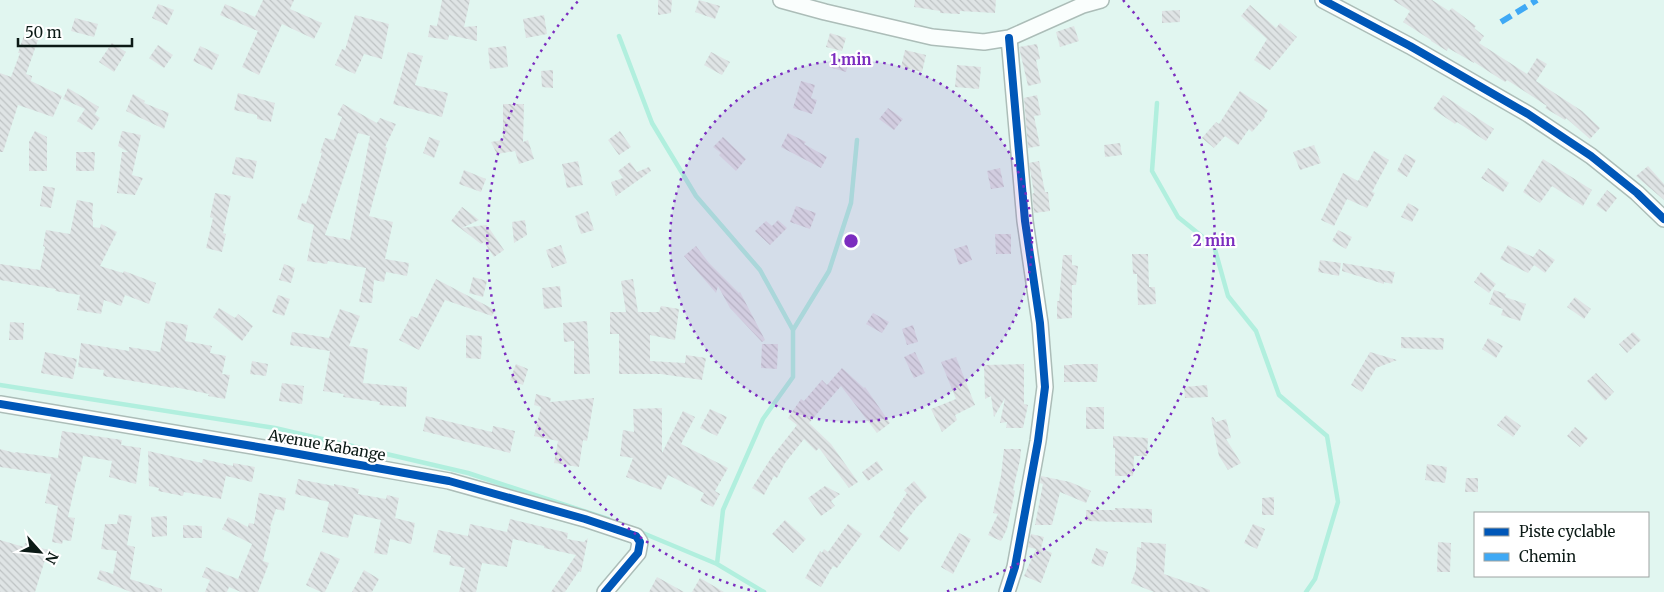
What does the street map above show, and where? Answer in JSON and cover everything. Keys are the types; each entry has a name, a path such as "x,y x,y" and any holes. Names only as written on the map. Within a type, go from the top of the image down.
{"street":[{"path":"781,0 932,36 984,42 1009,38 1101,0"},
{"path":"1323,0 1419,51 1528,114 1591,156 1637,193 1664,219"},
{"path":"1007,592 1015,567 1038,441 1045,387 1040,323 1025,221 1009,38"},
{"name":"Avenue Kabange","path":"0,404 448,481 585,519 636,536 640,542 638,553 605,592"}],"building":[{"path":"263,0 294,0 290,9 322,23 314,39 282,24 259,75 242,67 258,31 220,15 225,4 255,17"},
{"path":"442,0 470,0 464,27 477,26 477,41 449,35 448,40 428,37 430,25 437,26"},
{"path":"658,0 672,0 671,13 658,15"},
{"path":"699,0 720,6 715,19 695,12"},
{"path":"915,0 996,0 995,13 960,11 960,14 940,13 940,11 914,7"},
{"path":"1393,0 1432,0 1449,11 1452,8 1476,26 1474,28 1484,36 1479,43 1527,74 1537,58 1547,64 1536,81 1582,111 1600,128 1590,139 1566,118 1565,120 1545,108 1547,106 1507,80 1505,82 1448,48 1447,51 1403,22 1410,11"},
{"path":"158,4 174,10 167,25 152,18"},
{"path":"1250,5 1276,28 1280,23 1297,37 1270,70 1254,60 1267,39 1241,16"},
{"path":"1180,10 1180,22 1162,23 1162,11"},
{"path":"355,15 389,24 382,59 364,54 355,74 335,65 342,49 345,50"},
{"path":"544,15 547,34 526,38 523,19"},
{"path":"75,18 98,24 94,37 71,31"},
{"path":"1074,26 1079,41 1060,47 1056,32"},
{"path":"830,33 846,38 842,51 826,47"},
{"path":"24,35 38,40 26,74 32,76 31,81 62,96 53,117 18,105 3,152 0,152 0,73 11,77 20,53 18,53"},
{"path":"112,43 126,52 114,72 99,62"},
{"path":"1037,44 1040,59 1036,60 1041,83 1028,86 1019,47"},
{"path":"158,45 173,55 164,68 149,58"},
{"path":"200,46 219,55 212,70 193,61"},
{"path":"506,46 508,67 490,69 488,48"},
{"path":"905,50 926,55 922,72 901,67"},
{"path":"408,52 423,56 415,85 448,93 442,117 393,104"},
{"path":"711,52 730,62 722,75 704,65"},
{"path":"832,56 849,61 846,72 829,67"},
{"path":"957,65 981,67 979,89 955,87"},
{"path":"553,70 553,88 542,87 541,71"},
{"path":"801,81 815,85 811,98 817,100 812,114 793,108"},
{"path":"68,88 99,107 95,114 93,113 100,118 92,130 77,121 85,109 63,99"},
{"path":"1240,91 1268,110 1265,117 1252,132 1249,129 1238,145 1225,136 1214,148 1202,138 1216,122 1219,124"},
{"path":"238,93 275,103 271,122 257,119 257,115 234,110"},
{"path":"133,94 145,101 144,103 169,113 164,129 126,111"},
{"path":"1037,95 1041,115 1034,116 1040,146 1028,148 1024,98"},
{"path":"1443,95 1494,129 1486,141 1433,109"},
{"path":"343,104 377,123 380,118 396,124 385,147 387,148 369,216 393,222 385,259 409,263 407,276 386,272 384,282 374,280 372,303 359,302 366,268 328,261 327,264 307,261 314,225 297,219 302,203 306,204 325,138 334,140 342,117 337,115","holes":["358,133 370,136 350,240 325,235"]},
{"path":"503,104 524,104 523,142 528,140 534,159 519,164 515,151 497,154 491,142 503,140"},
{"path":"888,108 903,119 894,130 879,119"},
{"path":"35,131 47,137 47,171 29,171 29,142"},
{"path":"122,131 141,135 132,175 143,178 135,195 117,193 122,152 128,152 118,146"},
{"path":"620,131 631,147 619,155 608,140"},
{"path":"788,133 806,142 804,144 827,157 821,168 781,147"},
{"path":"429,137 440,141 434,158 423,153"},
{"path":"723,137 746,159 736,171 719,155 721,153 713,147"},
{"path":"1120,143 1122,155 1105,157 1104,145"},
{"path":"1314,145 1321,163 1300,170 1293,152"},
{"path":"1374,151 1389,160 1372,192 1375,193 1367,208 1347,199 1334,226 1321,220 1343,173 1358,181"},
{"path":"76,152 95,152 94,171 76,171"},
{"path":"1405,154 1416,160 1407,177 1397,171"},
{"path":"236,157 257,161 253,179 232,174"},
{"path":"1543,159 1592,190 1583,206 1552,186 1540,203 1523,192"},
{"path":"578,161 583,185 567,188 562,164"},
{"path":"1039,161 1045,192 1048,192 1050,211 1034,213 1032,194 1034,193 1029,163"},
{"path":"630,162 637,172 649,167 651,171 616,196 611,182 623,178 618,171"},
{"path":"1648,166 1664,184 1664,200 1636,176"},
{"path":"1000,168 1004,187 991,189 987,171"},
{"path":"1488,168 1509,183 1503,192 1481,178"},
{"path":"464,170 486,179 481,192 459,184"},
{"path":"43,186 55,188 51,208 40,206"},
{"path":"1607,190 1617,198 1606,212 1596,205"},
{"path":"215,193 231,196 223,233 226,234 222,252 206,248 213,218 210,217"},
{"path":"77,200 93,203 93,227 100,228 101,224 117,232 100,266 123,273 124,271 156,283 149,304 125,295 121,306 104,300 101,314 77,310 80,295 0,280 0,264 40,270 45,247 43,246 46,230 70,234"},
{"path":"1408,203 1419,209 1412,222 1401,217"},
{"path":"796,206 816,213 810,229 790,222"},
{"path":"462,207 479,220 462,228 486,225 504,250 494,257 484,242 481,244 451,221"},
{"path":"588,211 594,230 581,234 575,216"},
{"path":"525,220 527,235 514,243 512,222"},
{"path":"778,220 787,228 770,245 755,231 766,221 772,226"},
{"path":"1338,230 1352,237 1346,249 1332,241"},
{"path":"995,234 1011,234 1011,254 996,254"},
{"path":"561,245 567,263 552,268 546,250"},
{"path":"967,245 972,260 959,265 954,249"},
{"path":"1508,245 1533,257 1539,249 1555,260 1545,273 1534,265 1528,273 1500,259"},
{"path":"696,246 709,263 740,292 765,340 762,342 730,308 718,286 716,293 684,256"},
{"path":"1132,254 1148,254 1149,287 1155,287 1156,304 1138,305 1137,274 1133,274"},
{"path":"1063,255 1072,255 1072,265 1078,266 1076,285 1072,285 1072,318 1057,319 1057,301 1059,301"},
{"path":"1320,260 1341,263 1339,276 1318,272"},
{"path":"1343,263 1395,272 1392,284 1384,282 1384,284 1342,271"},
{"path":"284,264 295,268 291,283 279,280"},
{"path":"1481,272 1496,284 1489,293 1474,282"},
{"path":"473,277 487,281 483,297 469,293"},
{"path":"436,279 495,310 492,316 445,300 419,350 399,340 411,316 417,318"},
{"path":"633,279 638,312 659,312 661,306 679,309 675,340 650,335 650,361 685,363 686,355 706,358 702,380 661,374 619,374 619,334 610,334 610,312 626,312 621,281"},
{"path":"560,286 562,307 544,309 542,288"},
{"path":"1494,290 1506,294 1505,297 1526,304 1520,321 1501,315 1503,309 1489,304"},
{"path":"278,295 290,299 284,316 272,312"},
{"path":"1575,297 1591,309 1584,319 1567,307"},
{"path":"219,308 235,318 238,314 253,326 242,341 213,317"},
{"path":"340,309 360,316 349,346 368,349 363,383 407,387 406,407 379,405 380,402 343,397 344,394 323,391 330,351 290,345 292,332 329,338"},
{"path":"873,313 889,322 882,333 866,324"},
{"path":"166,321 188,325 185,341 212,346 210,353 226,356 222,374 230,375 225,399 174,387 103,376 104,370 78,367 81,343 129,351 129,347 160,352"},
{"path":"587,321 590,374 574,374 574,341 564,342 563,323"},
{"path":"10,322 24,323 23,340 9,340"},
{"path":"913,325 918,342 907,345 902,329"},
{"path":"1633,332 1641,340 1627,353 1619,344"},
{"path":"466,335 482,336 481,359 466,358"},
{"path":"1401,337 1444,338 1443,350 1401,348"},
{"path":"1488,338 1503,346 1496,358 1482,349"},
{"path":"762,344 778,344 777,369 761,368"},
{"path":"45,352 77,359 73,379 41,373"},
{"path":"915,352 925,373 914,378 904,357"},
{"path":"1370,352 1397,360 1376,368 1362,392 1351,385"},
{"path":"956,357 975,405 955,415 957,420 942,432 931,409 956,399 941,362"},
{"path":"252,361 268,364 266,376 250,374"},
{"path":"516,364 528,369 523,385 510,380"},
{"path":"1024,364 1024,404 1028,405 1023,428 1006,428 1007,422 1000,423 1005,398 994,417 991,396 985,399 984,365"},
{"path":"1098,364 1097,382 1064,382 1064,365"},
{"path":"842,368 865,387 890,423 877,433 841,386 809,423 831,444 858,482 849,488 819,448 816,451 804,439 785,463 777,478 774,476 764,495 752,488 771,458 797,425 788,418 801,399 804,401 822,380 827,385"},
{"path":"1596,373 1614,392 1605,401 1587,381"},
{"path":"282,383 304,386 302,404 279,401"},
{"path":"1207,385 1208,397 1185,398 1184,387"},
{"path":"536,394 551,398 550,402 594,398 587,441 583,440 579,467 554,463 558,441 534,436 541,407 534,405"},
{"path":"1086,407 1104,407 1104,429 1086,429"},
{"path":"662,408 662,453 683,411 695,417 681,444 728,468 715,491 720,494 713,507 700,501 704,493 668,475 661,490 626,477 633,458 620,456 623,430 634,432 633,409"},
{"path":"710,409 727,417 717,436 700,428"},
{"path":"1506,415 1521,426 1513,437 1497,425"},
{"path":"426,416 492,432 493,426 515,431 510,453 423,431"},
{"path":"1213,417 1216,422 1226,419 1231,438 1226,439 1241,463 1228,470 1219,456 1211,418"},
{"path":"1575,427 1588,438 1580,447 1567,436"},
{"path":"62,431 122,440 121,445 141,448 136,484 109,477 112,461 83,456 68,517 75,518 71,541 63,540 62,544 52,542 58,506 45,503 51,474 0,467 0,449 15,453 58,458"},
{"path":"1113,436 1148,438 1147,456 1134,456 1133,476 1115,476"},
{"path":"1004,449 1021,449 1007,529 1001,541 988,535 998,514 993,513 1001,476"},
{"path":"148,451 202,463 203,459 233,466 233,463 255,467 252,482 226,476 221,499 184,492 183,496 158,491 159,488 149,486"},
{"path":"877,461 883,470 868,481 862,472"},
{"path":"1427,464 1447,467 1445,483 1425,480"},
{"path":"1041,476 1070,482 1091,491 1086,503 1060,492 1052,525 1035,525 1043,484 1040,483"},
{"path":"1466,478 1478,478 1478,492 1465,492"},
{"path":"298,479 359,489 358,494 386,499 387,495 399,498 395,518 415,523 411,544 390,539 387,555 374,553 381,520 354,514 348,538 322,532 329,502 295,494"},
{"path":"914,481 927,497 899,531 909,538 899,552 879,537 907,493 904,490"},
{"path":"825,486 840,494 831,501 835,506 821,516 808,498"},
{"path":"259,493 286,498 284,511 276,509 270,527 263,561 269,563 258,592 241,592 229,587 227,592 205,592 210,580 202,577 206,567 238,579 252,544 222,529 228,517 248,527 249,523 254,524"},
{"path":"1274,497 1274,515 1262,515 1262,498"},
{"path":"1115,508 1152,509 1152,523 1086,521 1086,510 1115,510"},
{"path":"119,514 132,516 127,545 135,547 130,579 162,589 162,592 131,592 97,579 100,570 113,574 117,551 101,549 105,524 117,524"},
{"path":"167,516 167,536 152,537 151,517"},
{"path":"510,519 568,533 567,539 584,542 588,538 581,572 579,571 565,592 551,592 576,555 513,539 507,567 482,563 476,592 459,592 465,568 449,565 451,556 433,552 438,530 468,536 470,524 507,532"},
{"path":"785,520 806,539 793,553 772,534"},
{"path":"848,524 862,534 837,568 833,566 821,587 805,578 820,551 822,553 824,549 828,552"},
{"path":"1253,524 1265,529 1257,549 1244,543"},
{"path":"183,525 202,526 202,538 183,538"},
{"path":"959,533 971,539 953,574 941,567"},
{"path":"1031,534 1044,537 1041,548 1052,553 1041,583 1024,576 1036,549 1028,547"},
{"path":"0,540 24,547 25,543 48,550 35,592 0,592"},
{"path":"1141,542 1166,544 1164,574 1210,590 1210,592 1154,592 1131,583 1136,569 1137,547 1141,548"},
{"path":"1438,542 1451,543 1450,572 1437,572"},
{"path":"1096,548 1108,552 1103,567 1091,563"},
{"path":"321,551 340,559 325,592 306,585"},
{"path":"364,570 379,579 372,592 352,592"},
{"path":"657,577 684,592 649,592"},
{"path":"700,578 724,592 692,592"}],"waterway":[{"path":"619,36 652,123 696,196 760,270 793,330 793,377 763,419 723,510 717,564"},
{"path":"1157,103 1152,171 1178,217 1214,246 1228,296 1256,331 1279,395 1327,436 1338,502 1315,579 1306,592"},
{"path":"793,330 829,271 851,203 857,140"},
{"path":"0,385 275,428 468,473 608,519"},
{"path":"638,531 717,564 764,592"}],"marked path":[{"path":"1501,22 1537,0"}],"cycle path":[{"path":"1323,0 1410,46 1528,114 1591,156 1637,193 1664,219"},
{"path":"1007,592 1015,567 1038,441 1045,387 1040,323 1025,221 1009,38"},
{"path":"0,404 449,481 585,519 636,536 640,542 638,553 605,592"}]}
